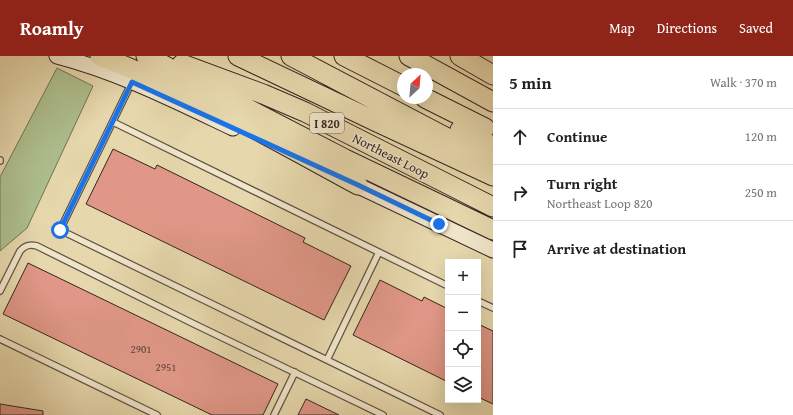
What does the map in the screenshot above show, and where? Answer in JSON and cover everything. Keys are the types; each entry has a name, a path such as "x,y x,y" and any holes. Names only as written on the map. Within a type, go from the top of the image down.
{"highway":[{"path":"100,56 155,79 194,98 358,185"},
{"path":"146,56 345,159 493,230"},
{"name":"Northeast Loop","path":"154,56 222,78 298,109 493,207"},
{"path":"238,56 493,175"},
{"path":"265,56 383,116 493,175"},
{"path":"291,56 493,162"},
{"path":"317,56 493,146"},
{"path":"344,56 360,61 397,83"},
{"path":"409,56 493,102"},
{"path":"460,56 493,75"},
{"path":"479,56 493,62"},
{"path":"433,102 493,133"}],"main road":[{"path":"57,56 112,73 358,185 493,250"}],"lane":[{"path":"132,82 60,230 440,415"},
{"path":"113,122 445,285"},
{"path":"0,291 24,246 37,246 383,415"},
{"path":"327,360 379,252"},
{"path":"481,302 493,308"},
{"path":"0,339 158,415"},
{"path":"274,415 295,372"},
{"path":"140,415 141,407"}],"green space":[{"path":"57,68 93,86 27,228 0,251 0,177"}],"building":[{"path":"113,149 155,169 157,165 305,238 303,242 351,266 324,320 86,204"},
{"path":"28,263 278,384 263,415 212,415 3,314"},
{"path":"380,280 422,301 424,297 445,308 445,381 353,335"},
{"path":"481,325 493,331 493,404 481,398"},
{"path":"306,399 339,415 298,415"},
{"path":"0,404 43,411 43,415 0,415"}],"route":[{"path":"60,230 132,82 358,185 439,224"}]}
